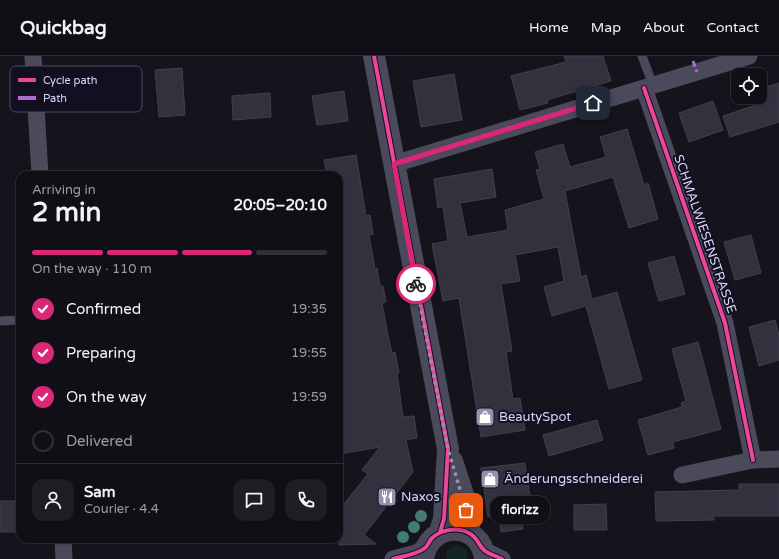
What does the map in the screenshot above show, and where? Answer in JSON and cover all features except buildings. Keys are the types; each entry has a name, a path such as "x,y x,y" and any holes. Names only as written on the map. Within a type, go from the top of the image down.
{"street":[{"path":"33,56 34,66"},
{"path":"374,56 448,449 464,498 485,550"},
{"path":"394,164 749,56"},
{"name":"SCHMALWIESENSTRASSE","path":"648,86 725,323 753,460"},
{"path":"36,112 40,171"},
{"path":"430,546 444,519 448,449"},
{"path":"682,475 753,460 779,459"},
{"path":"393,559 416,553 430,546 450,529 461,530 485,550"},
{"path":"63,543 64,559"}],"lane":[{"path":"642,56 648,86"},
{"path":"0,321 16,320"}],"green space":[{"path":"458,544 467,551 467,559 447,559 446,555 448,549"}],"marked path":[{"path":"693,61 697,72"}],"cycle path":[{"path":"374,56 448,449 444,519 440,532"},
{"path":"644,88 725,323 753,460"},
{"path":"393,559 418,552 426,547 431,539 436,535 450,530 465,531 472,535 485,551 502,559"}],"way so far":[{"path":"416,284 448,449 464,498 466,510"}],"place":[{"name":"BeautySpot","path":"485,417"},
{"name":"Änderungsschneiderei","path":"490,479"},
{"name":"Naxos","path":"387,497"},
{"name":"florizz","path":"466,510"}],"route":[{"path":"416,284 394,164 593,103"}]}
